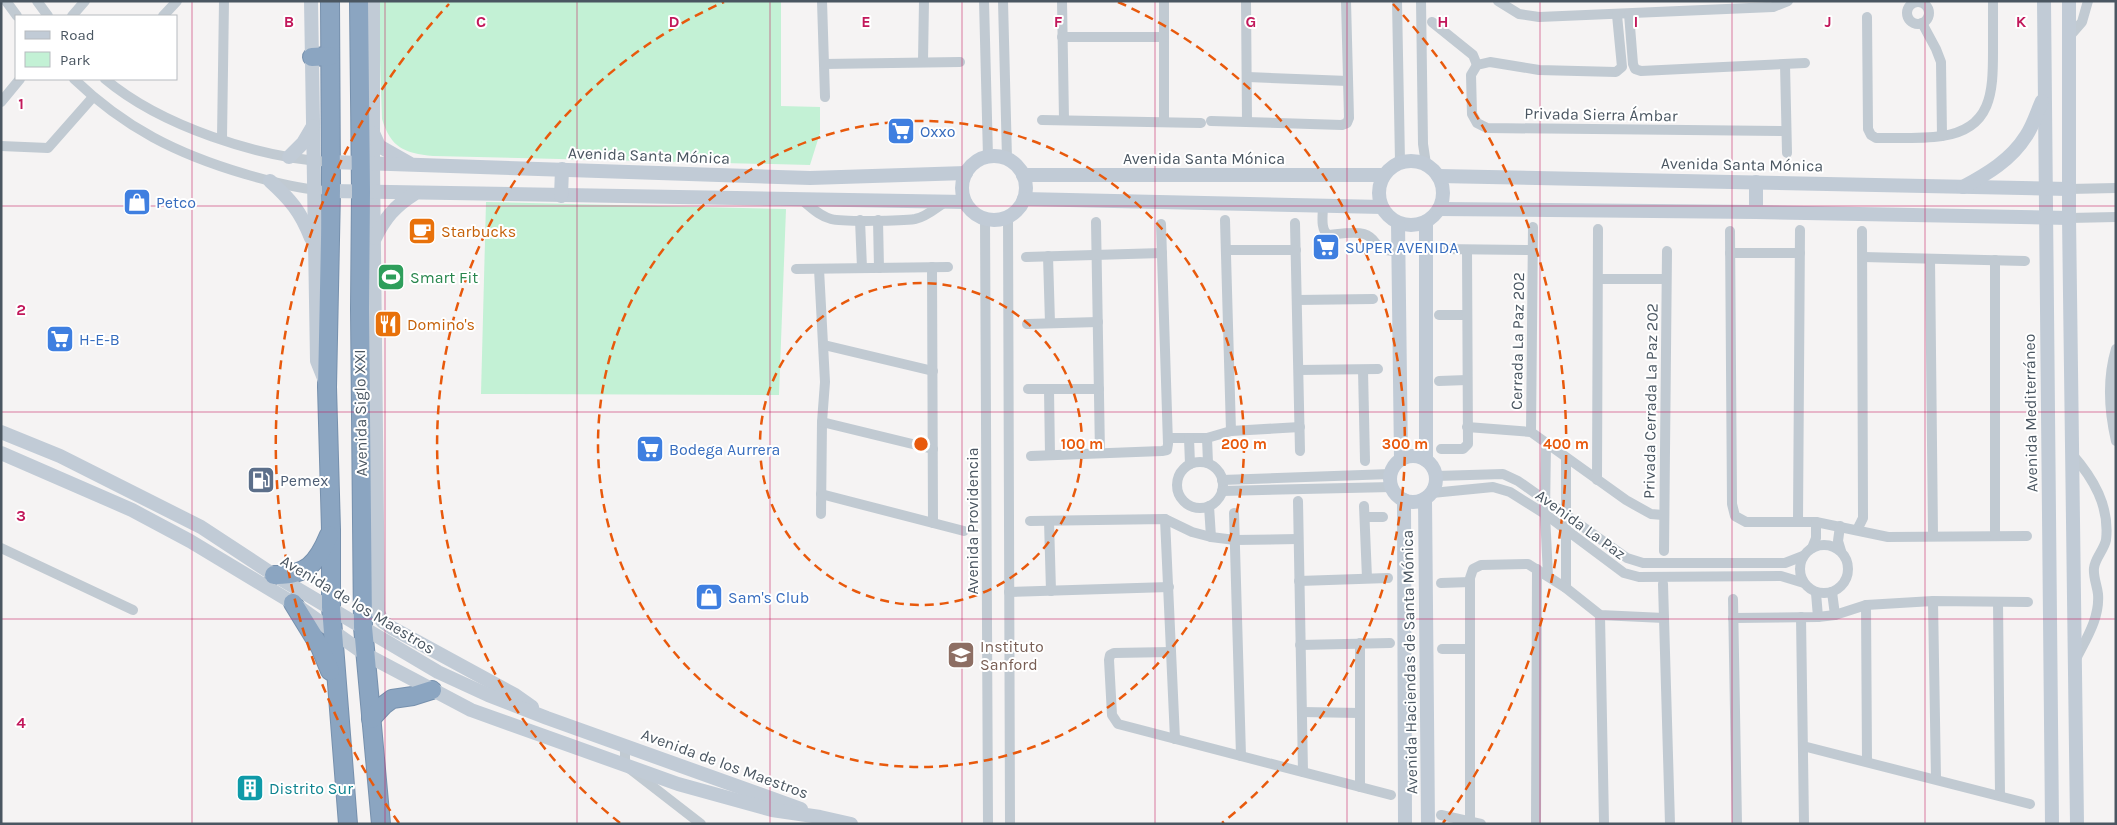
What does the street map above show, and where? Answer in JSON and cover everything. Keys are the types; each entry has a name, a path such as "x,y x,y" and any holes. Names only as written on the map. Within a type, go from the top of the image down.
{"highway":[{"name":"Avenida Siglo XXI","path":"330,1 331,191 326,387 331,530 331,630 348,824"},
{"name":"Avenida Siglo XXI","path":"359,1 367,163 367,192 360,268 367,363 369,578 363,627 381,824"},
{"path":"312,57 330,56"},
{"path":"360,268 373,241"},
{"path":"274,575 297,573 312,564 319,557 331,530"},
{"path":"293,604 320,647 337,692"},
{"path":"372,719 392,699 413,696 432,690"}],"street":[{"path":"6,1 15,15"},
{"path":"37,1 47,15"},
{"path":"73,15 85,1"},
{"path":"164,15 177,1"},
{"path":"222,138 224,1"},
{"name":"Avenida Siglo XXI","path":"311,1 317,361 326,387"},
{"name":"Avenida Siglo XXI","path":"367,163 373,133 373,1"},
{"path":"822,1 825,98"},
{"path":"923,61 924,1"},
{"path":"984,1 988,156"},
{"path":"1003,1 1007,158"},
{"path":"1062,1 1064,120"},
{"path":"1164,1 1164,122"},
{"path":"1246,1 1248,122"},
{"path":"1042,120 1342,125 1347,123 1349,118 1346,1"},
{"path":"1397,1 1400,162"},
{"path":"1421,1 1423,144 1426,164"},
{"path":"1498,1 1519,14 1539,17 1773,7 1788,1"},
{"path":"1920,1 1929,10 1928,18 1922,23 1912,23 1907,15 1906,4 1920,1"},
{"path":"1867,17 1868,130 1871,135 1876,138 1942,136 1961,131 1974,122 1986,110 1990,100 1993,82 1993,1"},
{"name":"Avenida Mediterráneo","path":"2044,1 2052,824"},
{"path":"2069,1 2069,218 2077,824"},
{"path":"2069,37 2082,22 2088,1"},
{"path":"1629,14 1633,64 1635,69 1641,71 1805,63"},
{"path":"1432,22 1473,55 1477,65 1490,62 1539,70 1616,72 1622,67 1617,15"},
{"path":"1922,23 1941,62 1942,136"},
{"path":"1062,37 1164,37"},
{"path":"824,64 923,61 960,62"},
{"path":"1785,64 1787,154"},
{"name":"Privada Sierra Ámbar","path":"1477,65 1471,75 1472,114 1477,123 1487,128 1786,131"},
{"path":"1248,77 1348,80"},
{"path":"1,102 19,80"},
{"path":"75,80 93,97 132,126 171,148 270,181 313,189 414,194 966,202"},
{"path":"107,80 132,99 168,119 245,147 289,157 331,162"},
{"path":"1963,188 1992,171 2012,155 2026,136 2045,96"},
{"path":"1,146 48,148 93,97"},
{"path":"289,157 302,143 314,123"},
{"path":"373,133 379,146 414,165"},
{"path":"988,156 1007,158 1017,166 1023,175 1026,188 1024,199 1017,210 1008,217 996,220 985,219 972,211 966,202 962,184 966,174 978,160 988,156"},
{"path":"1415,161 1426,164 1438,176 1444,195 1439,209 1435,216 1426,222 1409,226 1398,222 1389,216 1382,207 1379,197 1380,185 1384,175 1390,168 1400,162 1415,161"},
{"name":"Avenida Santa Mónica","path":"331,162 810,178 966,174"},
{"path":"561,196 562,169"},
{"name":"Avenida Santa Mónica","path":"1023,175 1384,175"},
{"name":"Avenida Santa Mónica","path":"1438,176 2069,189"},
{"path":"270,181 293,203 305,222 314,246"},
{"path":"1756,182 1756,212"},
{"path":"2069,189 2116,188"},
{"name":"Avenida Siglo XXI","path":"367,192 373,241 367,363 375,466 369,578 378,612 382,622 515,695 546,718"},
{"path":"373,241 385,219 396,206 414,194"},
{"path":"1024,199 1382,207"},
{"path":"802,200 820,214 832,219 860,220 915,219 924,216 946,201"},
{"path":"1323,206 1323,228 1324,232 1328,235 1363,234 1370,237 1379,248 1385,251 1398,251"},
{"path":"1439,209 1756,212 2046,218 2116,217"},
{"path":"1008,217 1010,824"},
{"name":"Avenida Providencia","path":"985,219 988,824"},
{"path":"860,220 862,268"},
{"path":"878,220 879,268"},
{"path":"1225,220 1231,431"},
{"path":"1096,222 1100,453"},
{"path":"1398,222 1401,459"},
{"path":"1426,222 1426,460"},
{"path":"1296,223 1300,451"},
{"path":"1031,456 1167,450 1161,224"},
{"name":"Cerrada La Paz 202","path":"1531,432 1533,227"},
{"path":"1597,480 1598,229"},
{"path":"1798,521 1800,230"},
{"path":"1857,530 1863,518 1862,231"},
{"path":"1730,232 1733,511 1735,516 1746,522 1816,522 1888,537 2027,536"},
{"name":"Cerrada La Paz 202","path":"1440,249 1533,250"},
{"path":"1226,250 1296,250"},
{"path":"1440,449 1466,447 1468,427 1467,250"},
{"name":"Privada Cerrada La Paz 202","path":"1664,551 1667,251"},
{"path":"1026,257 1162,253"},
{"path":"1730,253 1800,253"},
{"path":"1048,256 1050,323"},
{"path":"1863,257 2025,261"},
{"path":"1930,259 1933,536"},
{"path":"1995,536 1996,260"},
{"path":"932,267 933,523"},
{"path":"796,269 948,267"},
{"path":"819,269 825,382 822,422 821,514"},
{"path":"1599,279 1666,279"},
{"path":"1297,300 1373,298"},
{"path":"1438,315 1466,314"},
{"path":"1027,324 1098,322"},
{"path":"824,345 933,371"},
{"path":"2116,349 2110,385 2111,420 2116,441"},
{"path":"1298,370 1378,369"},
{"path":"1363,370 1364,461"},
{"path":"1439,381 1467,380"},
{"path":"1028,389 1099,389"},
{"path":"1049,390 1050,455"},
{"path":"822,422 933,449"},
{"path":"1168,438 1207,438 1231,431 1300,427"},
{"name":"Cerrada La Paz 202","path":"1468,427 1531,432 1641,510 1651,514 1663,514"},
{"name":"Avenida de los Maestros","path":"1,432 60,456 200,527 274,575 438,672 488,695 546,718 776,798 820,817"},
{"path":"1189,438 1190,464"},
{"path":"1207,438 1208,463"},
{"path":"1546,444 1545,514 1548,576"},
{"name":"Avenida de los Maestros","path":"1,453 132,510 190,541 293,604 365,654 471,710 678,784 772,810 820,817"},
{"path":"2072,454 2090,474 2111,518 2106,542 2094,566 2098,595 2097,609 2090,632 2075,662"},
{"path":"1417,456 1426,460 1433,466 1436,485 1428,496 1415,502 1399,498 1391,480 1394,466 1401,459 1417,456"},
{"path":"1566,458 1566,588"},
{"path":"1195,462 1208,463 1215,468 1222,480 1222,491 1219,498 1209,506 1201,508 1190,506 1180,497 1177,490 1177,479 1180,472 1190,464 1195,462"},
{"name":"Avenida La Paz","path":"1436,476 1503,474 1518,481 1627,558 1643,563 1784,563 1803,556"},
{"path":"1222,480 1391,480"},
{"path":"1222,491 1391,480"},
{"name":"Avenida La Paz","path":"1428,496 1493,487 1510,492 1565,528 1624,573 1639,577 1782,576 1804,584"},
{"path":"821,494 964,531"},
{"name":"Avenida Haciendas de Santa Mónica","path":"1428,496 1428,824"},
{"name":"Avenida Haciendas de Santa Mónica","path":"1404,500 1405,824"},
{"path":"1298,501 1303,772"},
{"path":"1209,506 1211,537"},
{"path":"1364,506 1367,578"},
{"path":"1234,513 1241,756"},
{"path":"1365,517 1383,517"},
{"path":"1030,521 1165,519 1192,532 1211,537 1235,540 1298,538"},
{"path":"1165,519 1175,739"},
{"path":"1049,521 1051,591"},
{"path":"1816,522 1816,538 1812,548 1803,556 1800,564 1800,576 1804,584 1816,593 1832,592 1840,588 1848,574 1846,558 1841,551 1838,541 1840,526"},
{"path":"1812,548 1827,544 1841,551"},
{"path":"1,548 133,610"},
{"path":"1441,815 1476,822 1470,649 1470,582 1473,569 1481,565 1528,564 1566,588 1600,615 1664,618"},
{"path":"1536,824 1537,570"},
{"path":"1299,581 1388,578"},
{"path":"1442,583 1470,582"},
{"path":"1663,584 1670,824"},
{"path":"1010,592 1169,587"},
{"path":"1832,592 1835,615"},
{"path":"1816,593 1818,617"},
{"path":"1733,599 1737,824"},
{"path":"1733,618 1818,617 1835,615 1866,605 1933,601 2028,602"},
{"path":"1933,601 1936,779"},
{"path":"1998,602 2000,795"},
{"path":"1866,605 1867,762"},
{"path":"1600,615 1604,824"},
{"path":"1801,617 1804,824"},
{"path":"1300,645 1390,643"},
{"path":"1360,644 1360,787"},
{"path":"1442,649 1470,649"},
{"path":"1171,652 1114,653 1110,655 1112,716 1114,721 1118,724 1391,795"},
{"path":"1302,712 1360,713"},
{"path":"1803,746 2030,804"},
{"path":"625,747 625,765 700,824"},
{"path":"820,817 851,824"}],"green space":[{"path":"378,1 781,1 781,106 820,107 820,133 810,165 433,156 406,151 394,143 382,119"},
{"path":"486,202 786,209 779,395 481,394"}],"place":[{"name":"Oxxo","path":"901,131"},
{"name":"Petco","path":"137,202"},
{"name":"Starbucks","path":"422,231"},
{"name":"SUPER AVENIDA","path":"1326,247"},
{"name":"Smart Fit","path":"391,277"},
{"name":"Domino's","path":"388,324"},
{"name":"H-E-B","path":"60,339"},
{"name":"Bodega Aurrera","path":"650,449"},
{"name":"Pemex","path":"261,480"},
{"name":"Sam's Club","path":"709,597"},
{"name":"Instituto Sanford","path":"961,655"},
{"name":"Distrito Sur","path":"250,788"}]}
